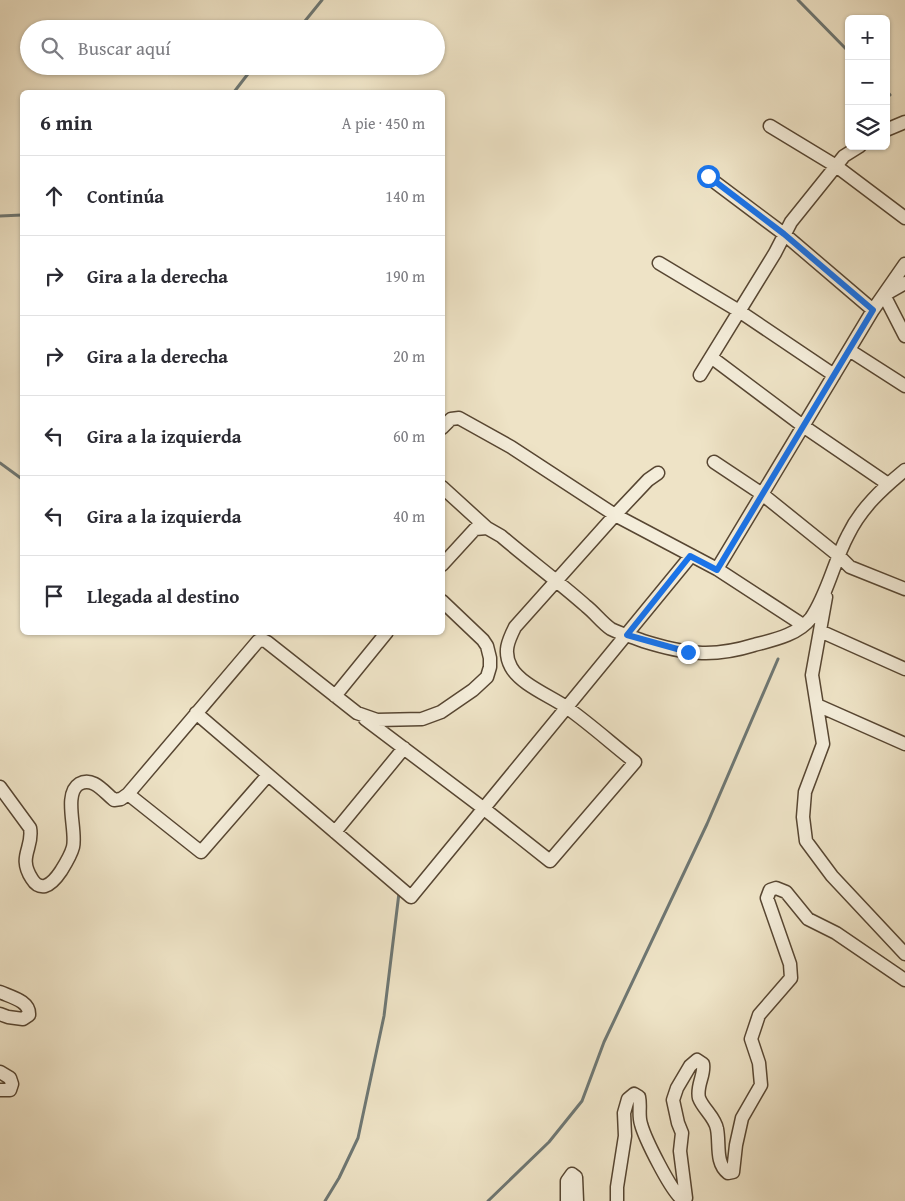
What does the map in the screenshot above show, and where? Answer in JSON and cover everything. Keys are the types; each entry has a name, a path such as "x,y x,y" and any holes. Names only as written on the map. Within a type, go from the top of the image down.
{"street":[{"path":"890,128 905,122"},
{"path":"770,126 836,166 905,218"},
{"path":"700,375 775,254 791,222 844,156 854,150"},
{"path":"708,176 784,234 873,310"},
{"path":"660,263 739,311 834,375"},
{"path":"717,570 873,310 905,264"},
{"path":"884,295 905,283"},
{"path":"884,295 905,336"},
{"path":"850,350 905,386"},
{"path":"711,357 803,426 888,484"},
{"path":"445,425 451,419 459,418 511,448 615,515 717,570 803,625"},
{"path":"714,462 762,494 850,567 905,589"},
{"path":"445,490 487,528 501,536 611,628 627,635 688,652 714,653 735,651 776,640 803,625 814,612 848,534 866,506 905,470"},
{"path":"0,787 30,828 31,834 25,853 25,861 32,878 36,884 47,886 58,876 74,846 71,798 73,789 78,784 93,782 114,800 121,799 128,794 252,647 258,641 263,640 484,808 550,861 635,762 566,707 520,678 511,667 506,654 507,643 515,628 615,515 648,480 658,473"},
{"path":"445,563 475,529 487,528"},
{"path":"196,713 411,897 690,556"},
{"path":"828,582 812,675 823,744 805,792 803,817 806,841 832,876 905,954"},
{"path":"357,713 377,720 422,719 441,712 473,690 486,677 490,667 487,646 472,628 445,604"},
{"path":"820,631 905,669"},
{"path":"335,696 385,635"},
{"path":"817,705 905,743"},
{"path":"335,832 404,748"},
{"path":"128,794 201,852 268,775"},
{"path":"617,1201 617,1187 625,1136 624,1113 628,1100 634,1094 639,1097 641,1125 667,1178 677,1196 682,1199 686,1198 680,1150 682,1133 673,1100 677,1088 690,1066 697,1060 703,1064 704,1071 699,1088 700,1098 717,1127 722,1169 728,1173 733,1172 736,1144 742,1118 761,1085 759,1063 751,1039 759,1015 791,978 790,964 767,898 770,890 776,888 786,892 808,920 836,933 905,980"},
{"path":"0,992 23,1002 28,1006 29,1015 23,1019 0,1014"},
{"path":"0,1072 10,1078 12,1087 8,1091 0,1090"},
{"path":"567,1201 567,1182 572,1174 576,1178 578,1201"}],"waterway":[{"path":"306,20 322,0"},
{"path":"798,0 845,48"},
{"path":"236,90 247,75"},
{"path":"0,216 20,215"},
{"path":"0,463 20,478"},
{"path":"488,1201 549,1142 582,1101 604,1042 707,824 778,659"},
{"path":"325,1201 339,1178 358,1138 384,1016 399,893"}],"route":[{"path":"688,652 627,635 690,556 717,570 873,310 784,234 708,176"}]}
